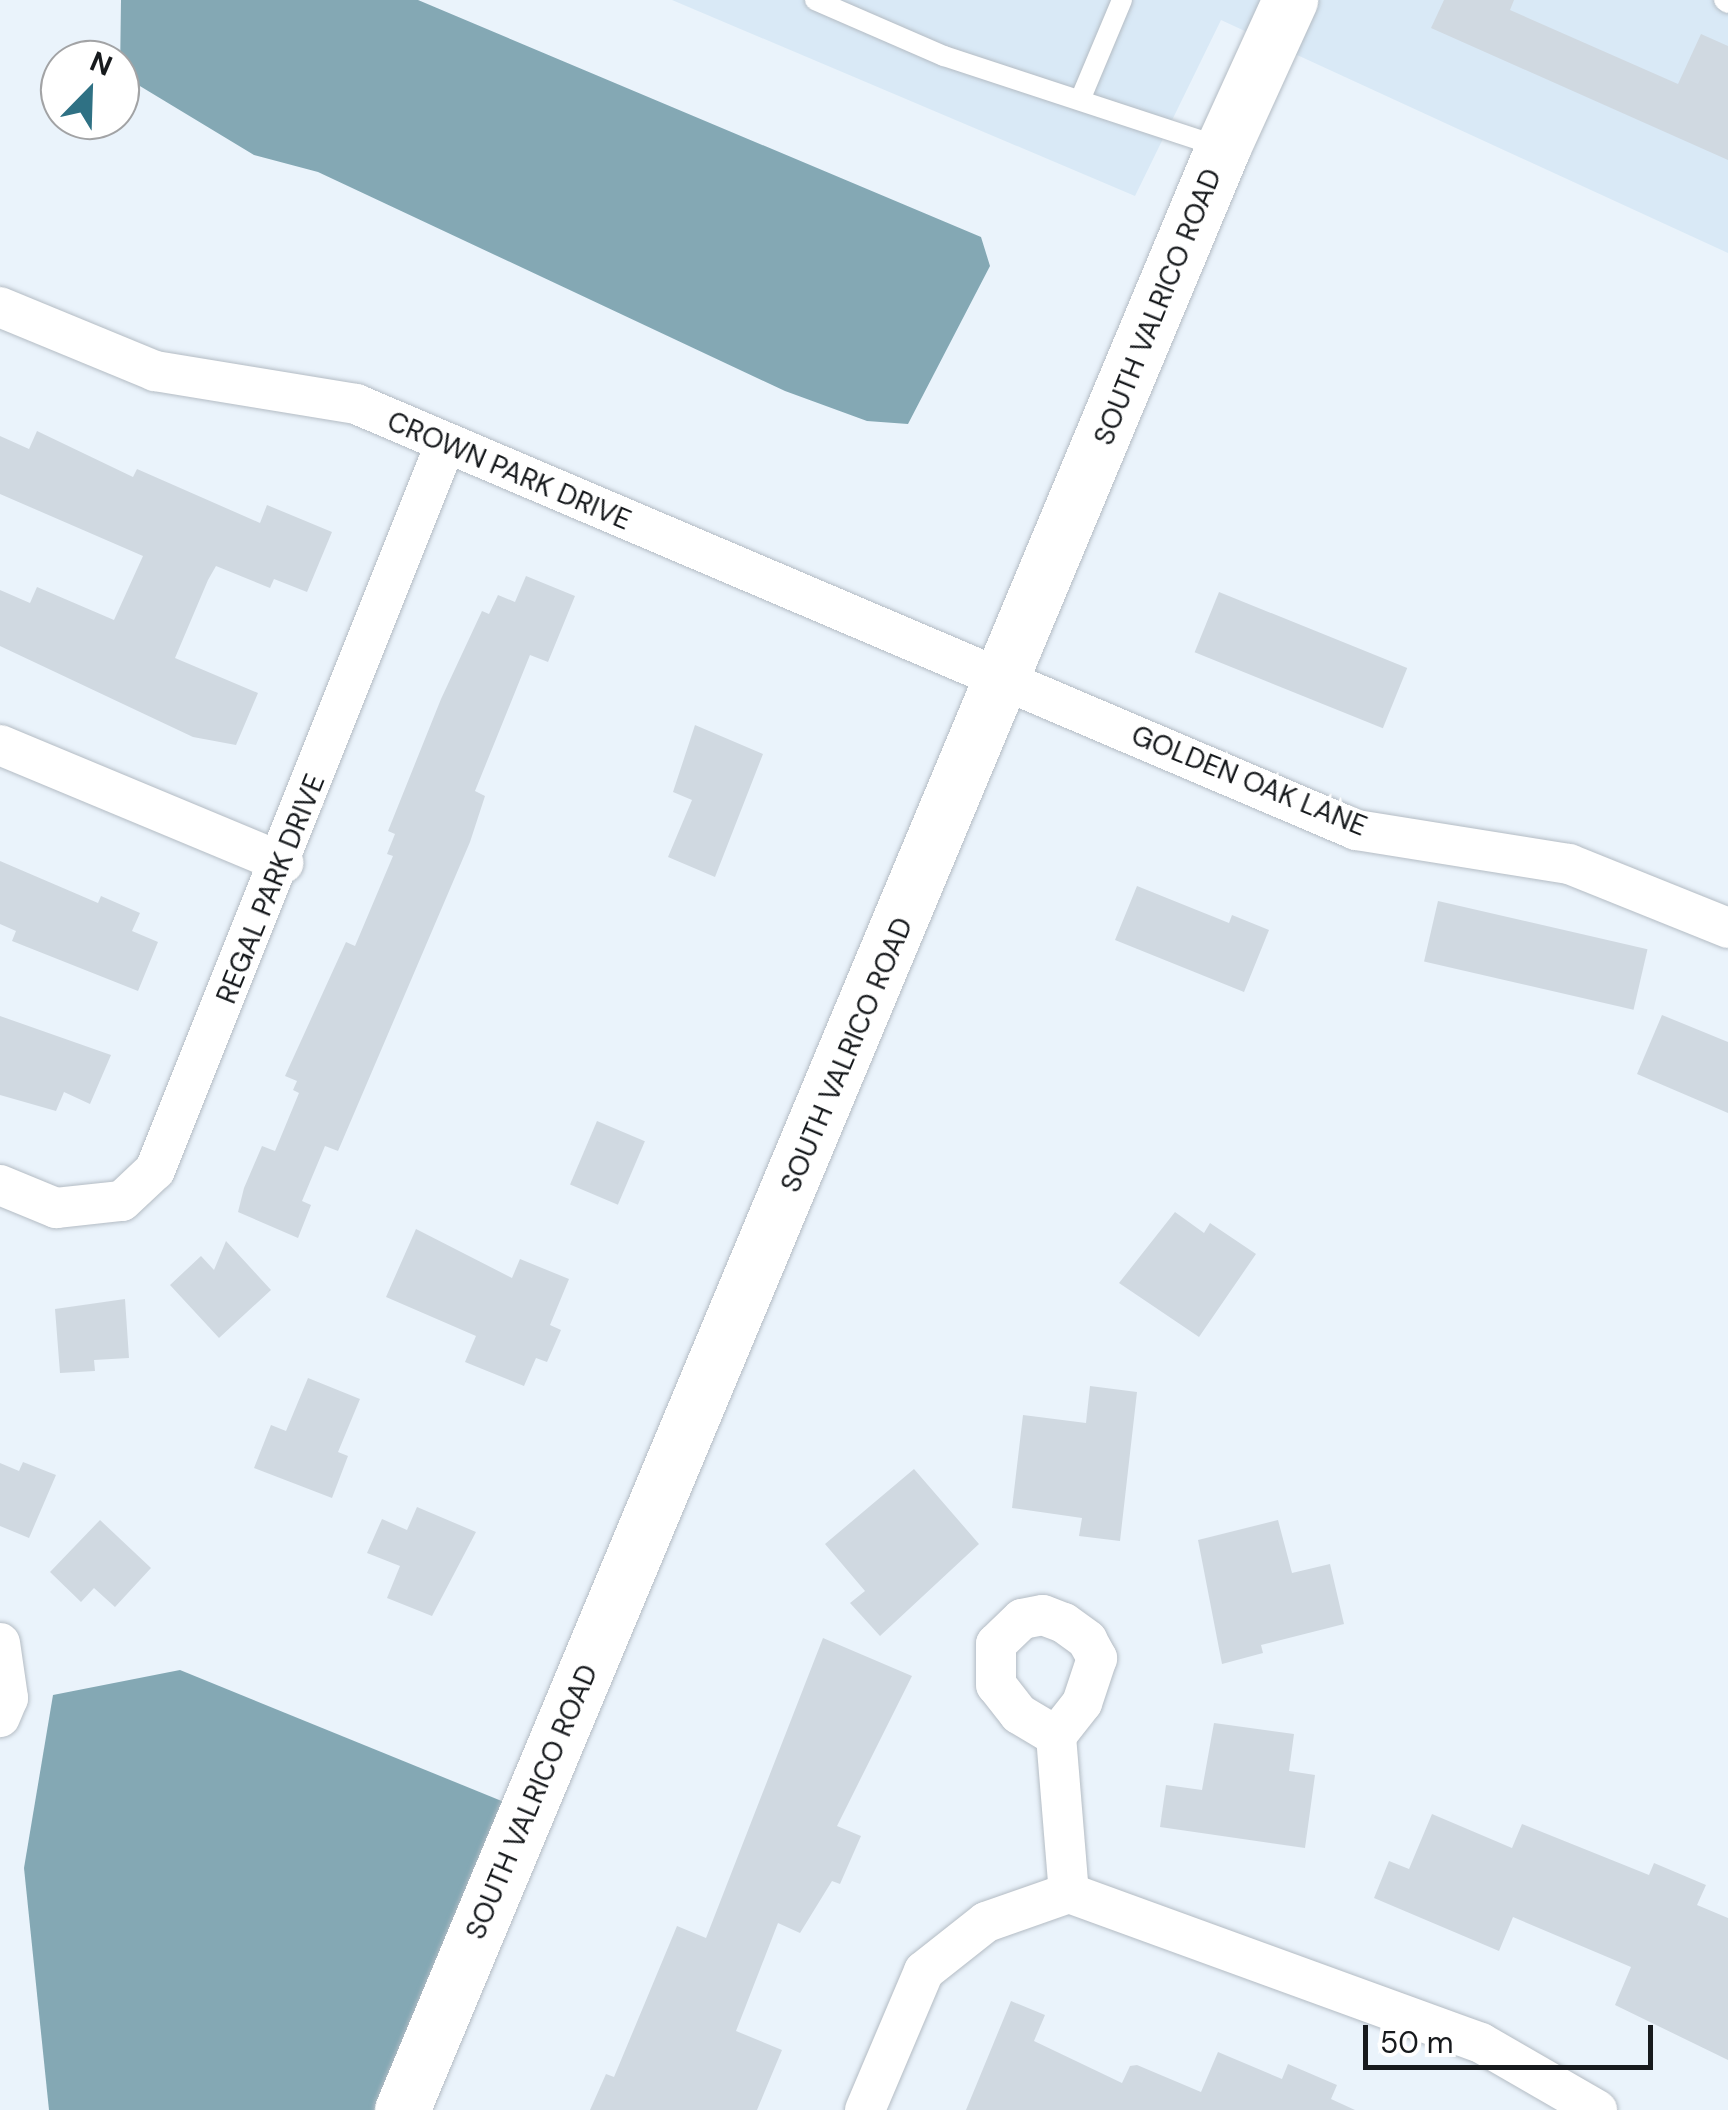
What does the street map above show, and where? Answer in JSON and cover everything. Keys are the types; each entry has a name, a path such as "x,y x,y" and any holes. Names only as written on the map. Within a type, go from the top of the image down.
{"street":[{"name":"SOUTH VALRICO ROAD","path":"402,2110 1005,680 1223,147 1290,0"},
{"name":"CROWN PARK DRIVE","path":"0,307 155,372 356,404 1005,680"},
{"name":"REGAL PARK DRIVE","path":"0,1185 56,1208 122,1201 156,1170 283,863 445,445"},
{"name":"GOLDEN OAK LANE","path":"1005,680 1356,830 1570,864 1728,928"},
{"path":"0,745 283,863"},
{"path":"0,1643 8,1698 0,1717"},
{"path":"1056,1736 1070,1893"},
{"path":"865,2110 924,1972 986,1922 1070,1893 1480,2043 1597,2110"}],"lane":[{"path":"815,0 944,56 1223,147"},
{"path":"1080,100 1122,0"}],"shaded area":[{"path":"121,0 418,0 981,237 990,266 908,424 867,421 785,391 318,172 254,155 140,86 140,40 120,40"},
{"path":"672,0 1728,0 1728,253 1221,20 1135,196"},
{"path":"180,1670 509,1804 380,2110 49,2110 24,1868 53,1695"}],"building":[{"path":"1444,0 1514,0 1510,10 1678,84 1701,34 1728,46 1728,160 1431,28"},
{"path":"37,431 133,477 137,469 260,523 267,505 332,532 307,592 274,579 270,588 216,566 208,580 175,658 258,693 236,745 193,737 0,646 0,590 30,603 37,587 114,620 143,556 0,494 0,436 29,449"},
{"path":"526,576 575,596 548,662 530,655 475,791 485,796 470,842 338,1151 325,1146 302,1201 311,1205 298,1238 238,1212 244,1188 262,1146 275,1151 299,1093 293,1090 297,1081 285,1076 346,942 355,946 393,856 387,854 395,834 388,831 441,699 482,611 489,614 498,595 515,602"},
{"path":"1219,592 1407,668 1383,728 1195,652"},
{"path":"695,725 763,754 715,877 668,857 692,800 673,792"},
{"path":"0,861 98,903 101,896 140,913 132,931 158,942 138,991 12,941 16,931 0,924"},
{"path":"1137,886 1229,923 1232,915 1269,930 1244,992 1115,940"},
{"path":"1438,901 1647,949 1634,1010 1424,961"},
{"path":"1662,1015 1728,1042 1728,1113 1637,1074"},
{"path":"0,1016 111,1055 90,1104 64,1092 56,1111 0,1095"},
{"path":"597,1121 645,1141 618,1205 570,1185"},
{"path":"1175,1212 1204,1233 1210,1223 1256,1254 1199,1337 1119,1283"},
{"path":"416,1229 512,1278 520,1259 569,1279 550,1325 561,1330 547,1362 536,1358 524,1386 465,1362 476,1336 386,1297"},
{"path":"226,1241 271,1290 219,1338 170,1285 201,1256 214,1270"},
{"path":"125,1299 129,1358 94,1360 95,1371 60,1373 55,1309"},
{"path":"308,1378 360,1399 338,1452 348,1456 332,1498 254,1468 271,1425 286,1431"},
{"path":"1090,1386 1137,1392 1120,1541 1079,1536 1082,1518 1012,1508 1023,1415 1086,1423"},
{"path":"23,1462 56,1475 29,1538 0,1526 0,1463 19,1471"},
{"path":"914,1469 979,1544 880,1636 850,1603 865,1591 825,1544"},
{"path":"417,1507 476,1532 432,1616 387,1598 400,1566 367,1553 382,1519 407,1530"},
{"path":"100,1520 151,1568 115,1607 94,1588 81,1602 50,1572"},
{"path":"1278,1520 1292,1573 1330,1564 1344,1624 1261,1645 1263,1653 1222,1664 1198,1540"},
{"path":"823,1638 912,1676 837,1826 861,1836 840,1884 832,1881 800,1933 778,1923 736,2031 782,2050 757,2110 590,2110 606,2074 614,2077 677,1926 706,1938"},
{"path":"1214,1723 1294,1734 1289,1771 1315,1775 1305,1848 1160,1827 1166,1785 1202,1790"},
{"path":"1432,1814 1512,1848 1522,1824 1649,1875 1654,1863 1706,1885 1697,1905 1728,1918 1728,2060 1615,2005 1631,1967 1513,1917 1499,1951 1374,1898 1389,1861 1409,1869"},
{"path":"1011,2001 1045,2015 1034,2041 1122,2083 1130,2066 1137,2065 1201,2092 1218,2052 1282,2079 1288,2064 1337,2085 1331,2099 1355,2110 966,2110"}]}
